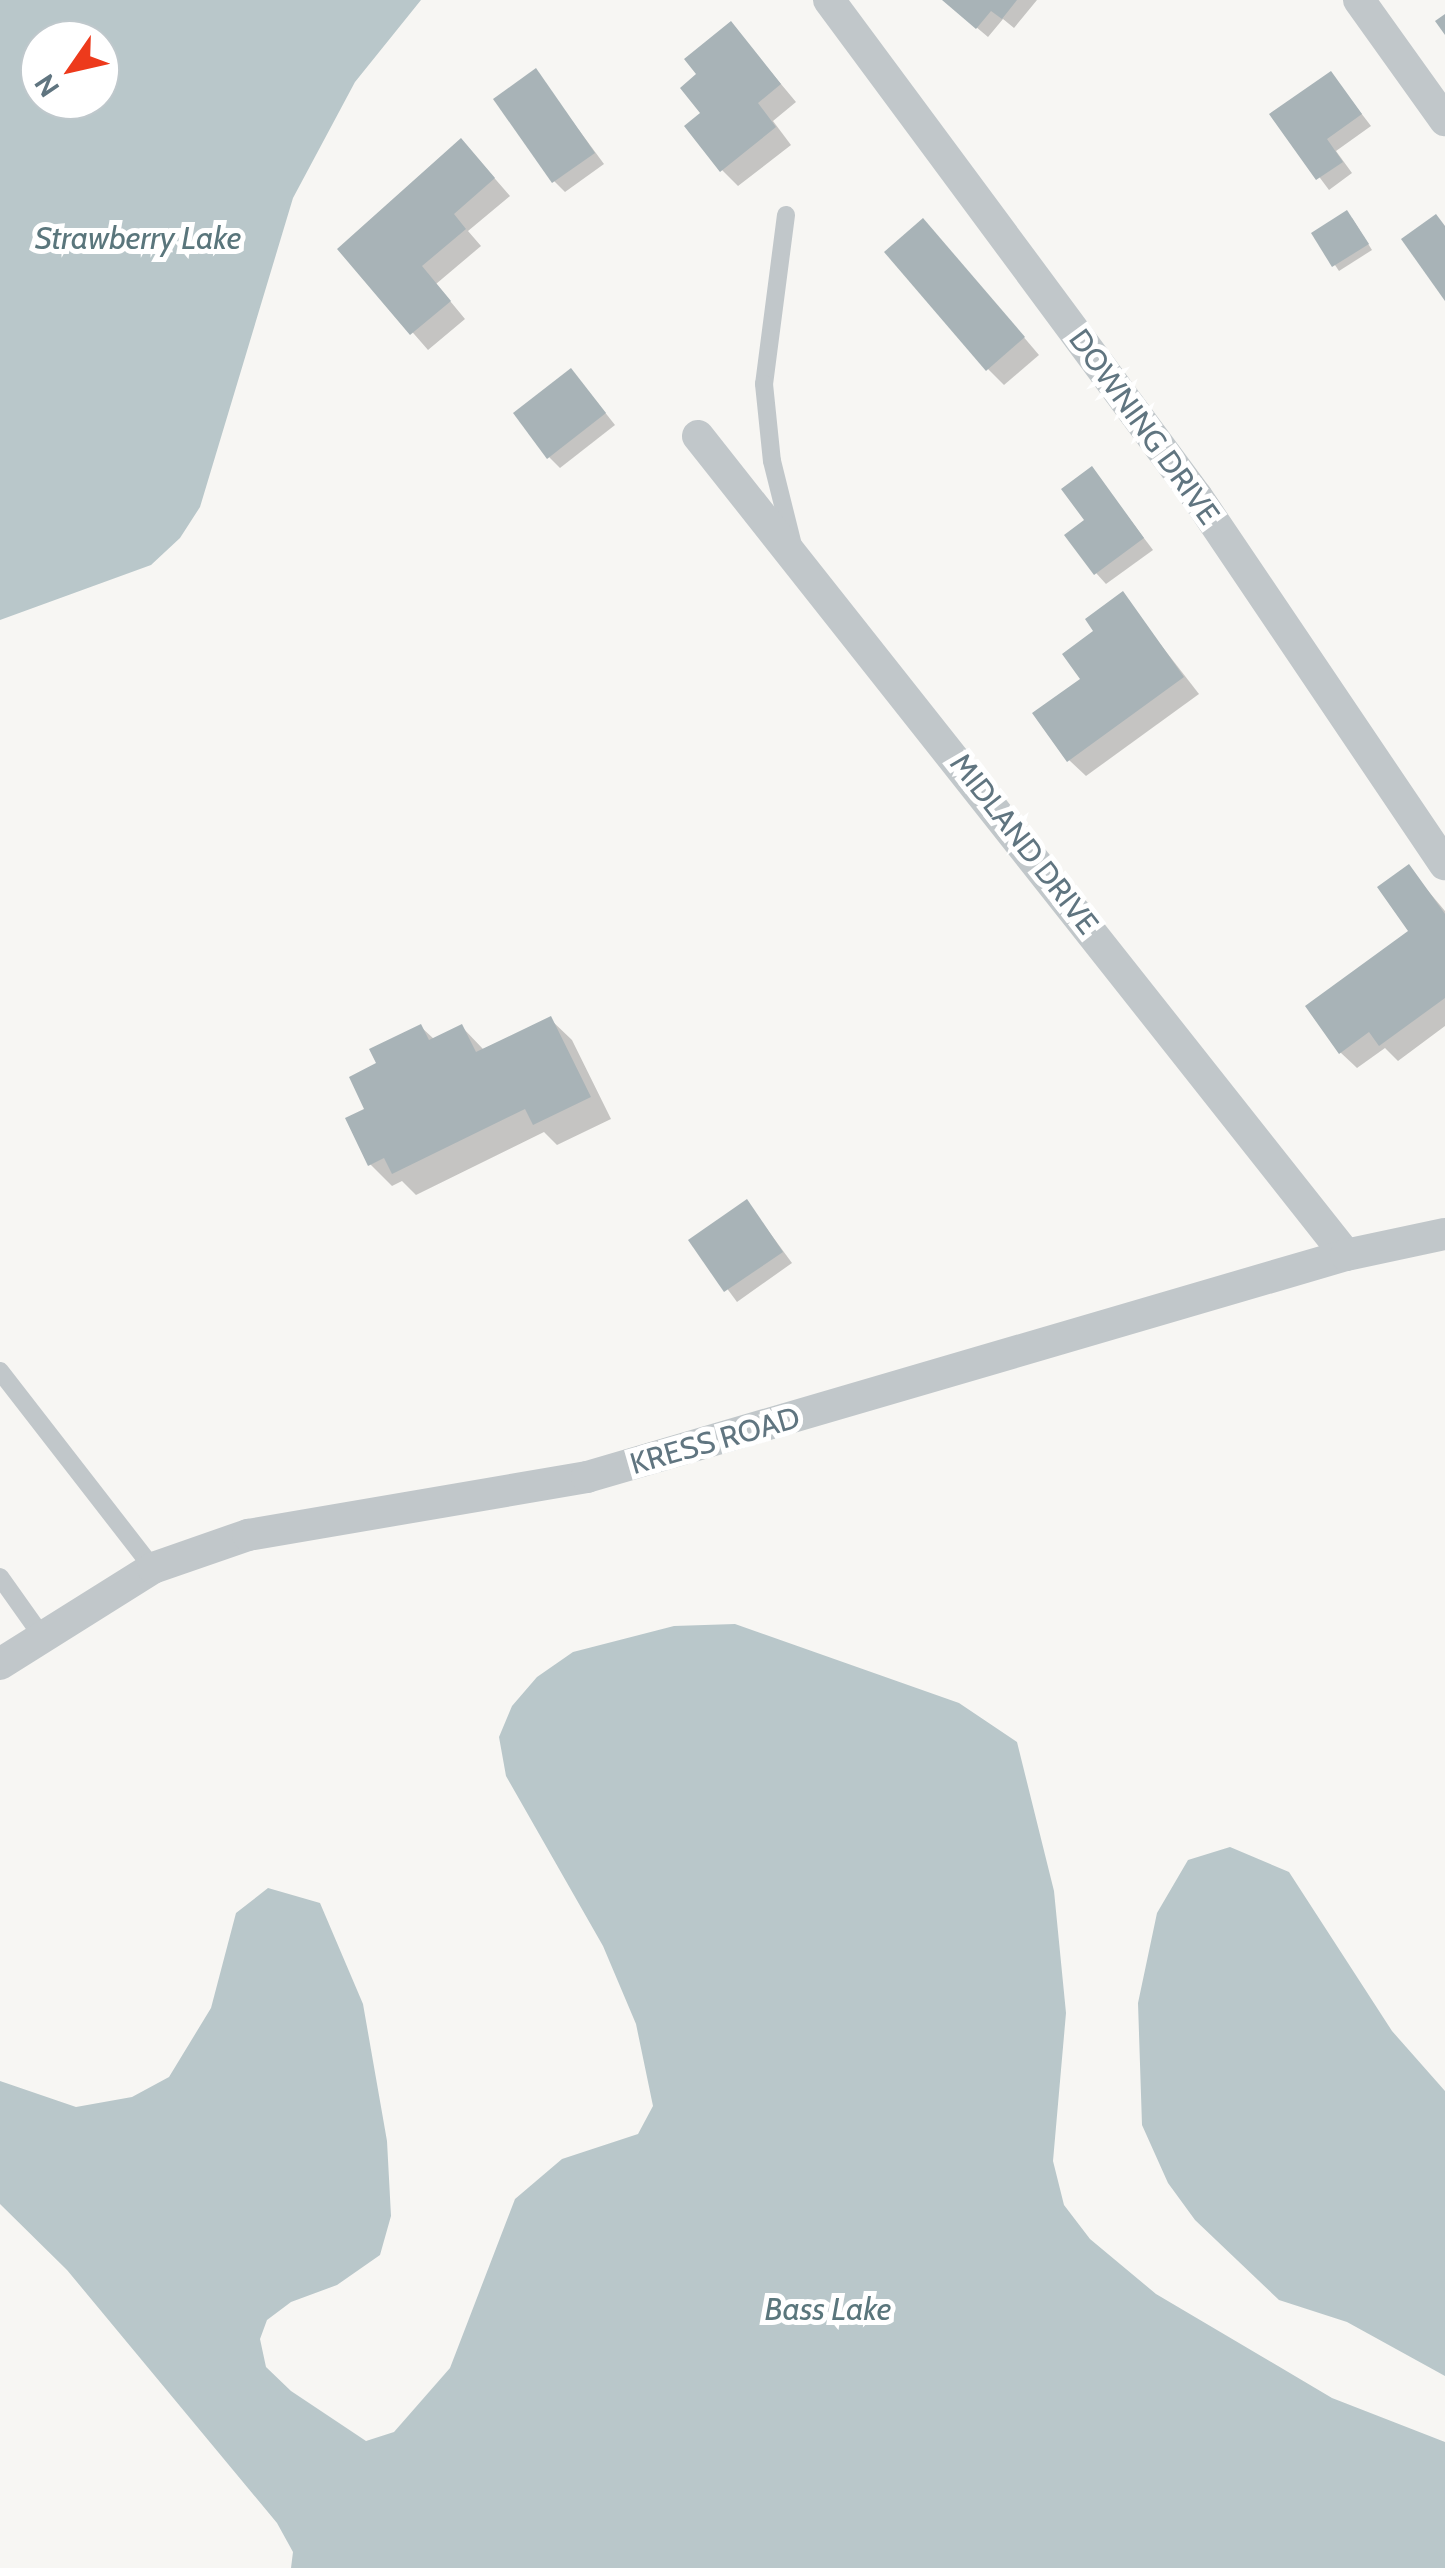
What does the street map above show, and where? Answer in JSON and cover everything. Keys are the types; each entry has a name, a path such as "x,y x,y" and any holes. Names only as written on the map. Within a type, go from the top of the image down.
{"street":[{"name":"DOWNING DRIVE","path":"830,0 1197,497 1445,864"},
{"path":"1360,0 1445,120"},
{"name":"MIDLAND DRIVE","path":"698,436 794,550 1346,1255"},
{"name":"KRESS ROAD","path":"0,1664 153,1568 248,1535 335,1515 587,1477 1346,1255 1445,1234"}],"lane":[{"path":"786,215 764,384 772,461 794,550"},
{"path":"0,1370 153,1568"},
{"path":"0,1577 42,1636"}],"water":[{"name":"Strawberry Lake","path":"0,0 421,0 355,82 293,198 200,507 180,538 151,565 0,620"},
{"name":"Bass Lake","path":"735,1624 959,1703 1017,1742 1054,1891 1066,2013 1053,2161 1064,2205 1090,2239 1156,2294 1332,2398 1445,2442 1445,2568 291,2568 293,2552 277,2523 67,2270 0,2204 0,2081 76,2107 132,2097 169,2077 211,2008 236,1913 268,1888 320,1903 363,2004 387,2141 391,2216 380,2255 337,2285 291,2302 267,2320 260,2339 266,2367 291,2391 366,2441 394,2432 450,2368 515,2199 562,2159 638,2134 653,2106 636,2024 603,1946 506,1776 499,1737 512,1706 537,1677 573,1652 674,1626"},
{"path":"1230,1847 1289,1872 1392,2031 1445,2091 1445,2376 1347,2322 1279,2300 1195,2220 1168,2183 1142,2125 1138,2003 1157,1913 1188,1860"}],"building":[{"path":"942,0 1017,0 1002,19 991,11 976,29"},
{"path":"1445,14 1445,35 1435,21"},
{"path":"731,21 781,84 758,103 776,127 720,172 684,126 700,113 680,88 696,74 684,59"},
{"path":"536,68 595,153 552,183 493,99"},
{"path":"1331,71 1362,114 1327,139 1343,162 1316,180 1269,114"},
{"path":"461,138 495,178 454,214 466,229 422,266 451,301 410,335 337,249"},
{"path":"1347,210 1369,244 1332,267 1311,233"},
{"path":"1436,214 1445,226 1445,301 1401,239"},
{"path":"923,218 1025,337 986,371 884,252"},
{"path":"571,368 606,413 547,459 513,413"},
{"path":"1092,466 1144,538 1094,575 1064,535 1084,520 1061,489"},
{"path":"1123,591 1184,677 1067,762 1032,713 1080,679 1062,654 1093,631 1085,619"},
{"path":"1409,864 1445,914 1445,998 1379,1046 1369,1032 1339,1054 1305,1006 1408,931 1377,887"},
{"path":"551,1016 591,1097 533,1125 525,1109 392,1174 384,1158 368,1166 345,1118 364,1109 349,1077 376,1063 369,1049 421,1024 429,1040 462,1024 476,1052"},
{"path":"747,1199 783,1252 724,1292 688,1240"}]}
